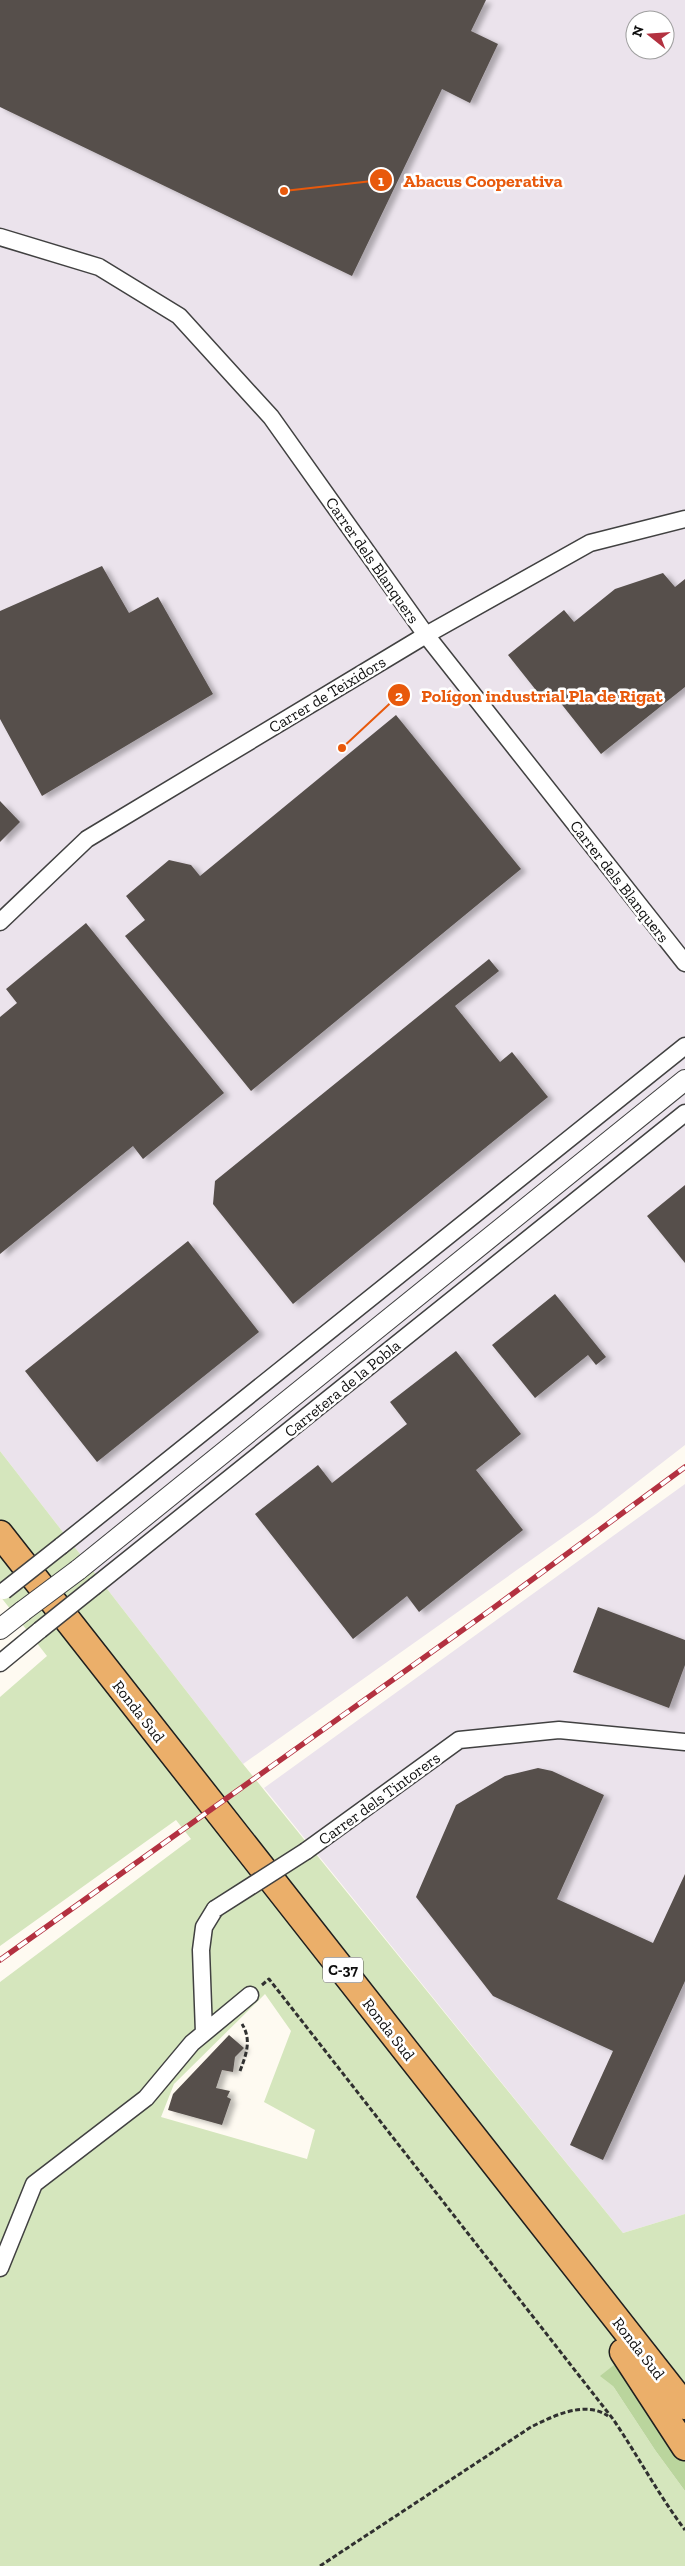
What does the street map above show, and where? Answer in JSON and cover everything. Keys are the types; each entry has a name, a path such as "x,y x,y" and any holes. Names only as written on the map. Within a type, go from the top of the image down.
{"highway":[{"name":"Ronda Sud","path":"0,1534 685,2406"},
{"path":"592,2286 635,2319 685,2380"},
{"path":"592,2286 623,2352 685,2447"}],"street":[{"name":"Carrer dels Blanquers","path":"0,237 99,267 179,316 271,417 426,635 685,963"},
{"name":"Carrer de Teixidors","path":"0,922 88,839 426,635 590,543 685,519"},
{"path":"2,1592 685,1046"},
{"name":"Carretera de la Pobla","path":"0,1629 78,1570 685,1080"},
{"name":"Carretera de la Pobla","path":"0,1663 685,1113"},
{"name":"Carrer dels Tintorers","path":"204,2033 201,1950 204,1926 215,1909 306,1851 459,1740 558,1730 685,1742"},
{"path":"0,2268 34,2184 146,2098 192,2043 250,1995"}],"path":[{"path":"250,1995 269,1979 613,2419 644,2465 666,2505 685,2530"},
{"path":"231,2010 247,2032 248,2046 240,2071"},
{"path":"320,2566 531,2427 560,2413 600,2410 613,2419"}],"shaded area":[{"path":"0,0 685,0 685,1445 596,1514 243,1764 0,1451"},
{"path":"685,1484 685,2214 623,2233 264,1788"}],"green space":[{"path":"0,1451 243,1764 623,2233 685,2214 685,2442 613,2386 655,2450 685,2491 685,2566 0,2566 0,1982 191,1839 176,1820 0,1946 0,1697 47,1656 0,1596","holes":["265,1994 291,2031 264,2102 315,2130 307,2159 161,2117 174,2084"]},
{"path":"614,2365 623,2369 685,2442 685,2491 655,2450 613,2386 600,2376"}],"building":[{"path":"0,0 486,0 471,31 498,44 470,103 442,89 352,276 0,107"},
{"path":"102,566 129,613 158,597 213,694 42,796 0,719 0,611"},
{"path":"663,573 675,587 685,579 685,687 601,754 548,687 539,694 508,655 564,610 574,622 615,589"},
{"path":"396,715 521,869 251,1091 125,936 145,920 126,896 169,860 191,865 200,876"},
{"path":"0,801 20,822 0,842"},
{"path":"86,923 224,1093 143,1159 133,1146 0,1254 0,1017 17,1003 6,989"},
{"path":"489,959 499,971 455,1006 500,1062 512,1052 548,1097 293,1304 213,1204 215,1181"},
{"path":"685,1185 685,1263 647,1216"},
{"path":"188,1241 259,1332 97,1462 25,1371"},
{"path":"555,1294 606,1357 596,1365 588,1355 535,1398 492,1345"},
{"path":"456,1351 521,1434 476,1470 523,1530 419,1612 407,1596 353,1639 255,1514 318,1465 332,1483 407,1424 390,1402"},
{"path":"598,1607 685,1640 685,1665 669,1708 573,1672"},
{"path":"538,1768 552,1771 604,1795 557,1899 653,1943 685,1874 685,1981 603,2160 570,2145 613,2051 493,1996 416,1897 456,1805 505,1776"},
{"path":"229,2035 244,2048 235,2057 233,2072 222,2070 216,2088 230,2091 227,2097 231,2099 222,2125 168,2110 173,2094"}],"railway":[{"path":"0,1960 492,1609 685,1467"}],"place":[{"name":"Abacus Cooperativa","path":"284,191"},
{"name":"Polígon industrial Pla de Rigat","path":"342,748"}]}
